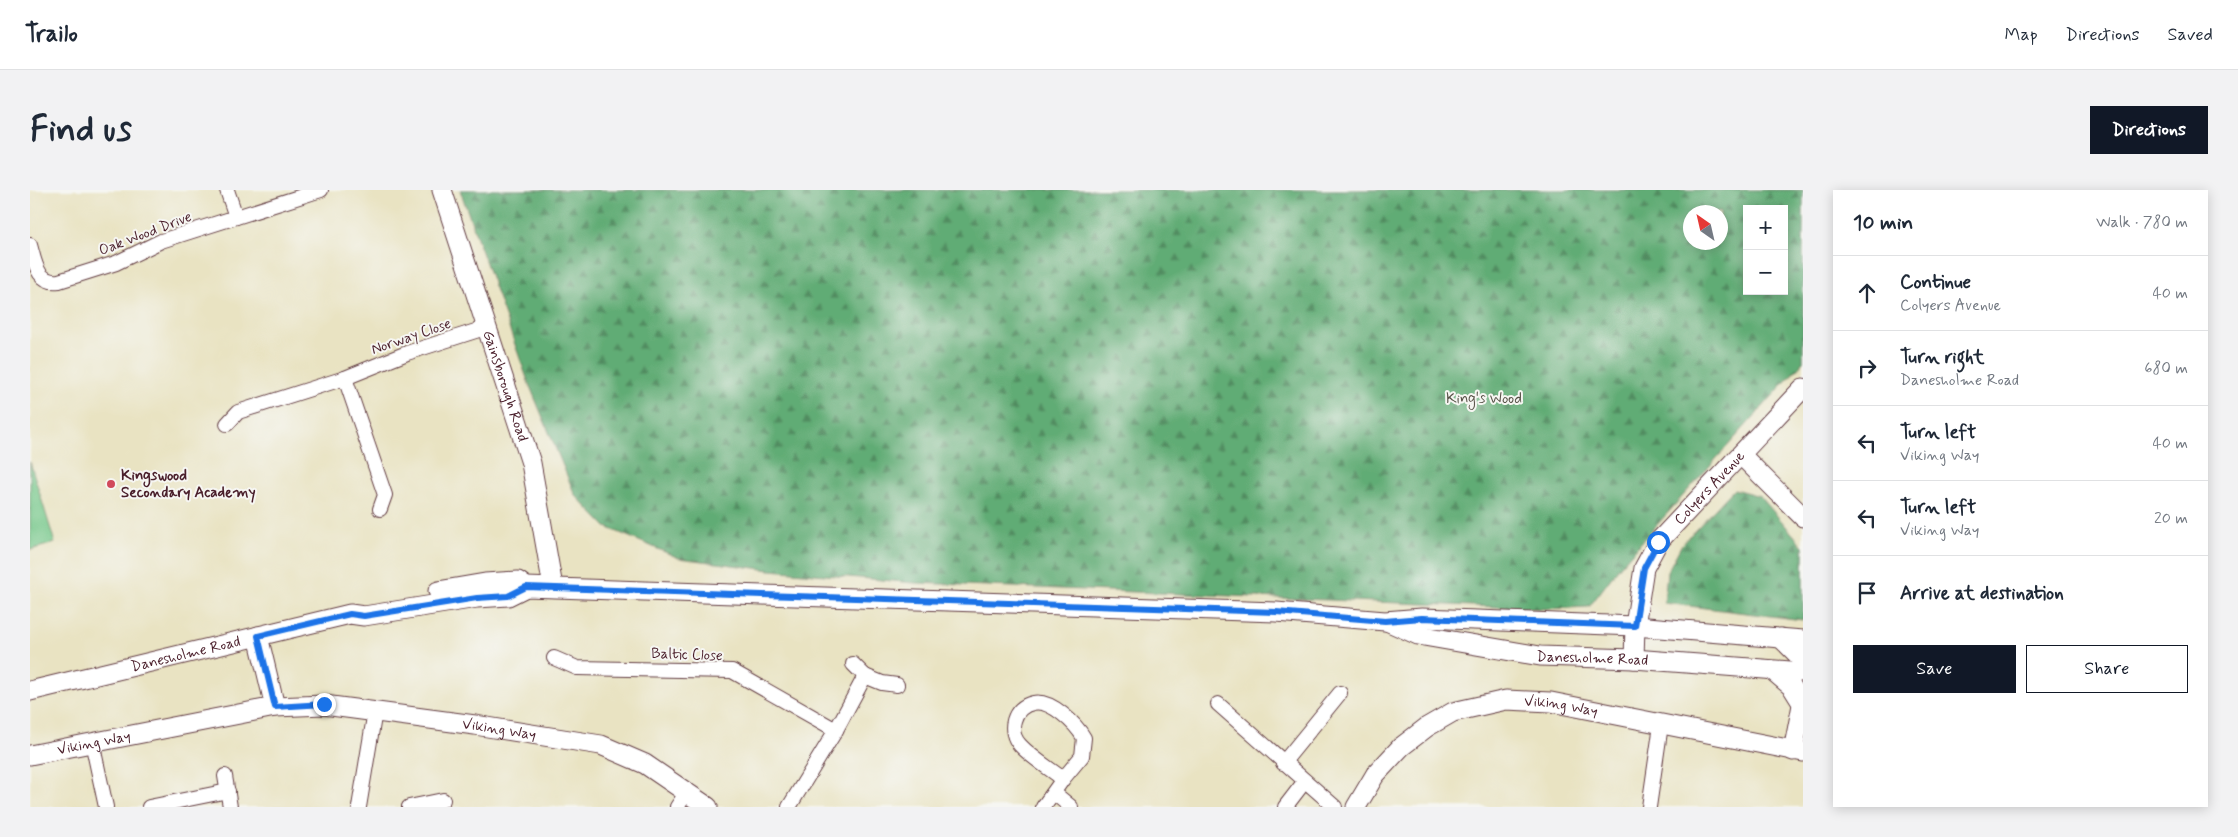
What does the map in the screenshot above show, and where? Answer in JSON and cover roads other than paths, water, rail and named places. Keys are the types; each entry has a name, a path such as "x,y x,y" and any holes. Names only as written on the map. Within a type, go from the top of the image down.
{"street":[{"path":"227,190 236,217"},
{"name":"Oak Wood Drive","path":"30,245 38,270 44,280 51,282 59,281 116,263 161,241 321,190"},
{"name":"Gainsborough Road","path":"442,190 531,463 553,587"},
{"name":"Norway Close","path":"227,424 238,412 345,378 407,353 488,327"},
{"path":"345,378 385,495 380,509"},
{"name":"Colyers Avenue","path":"1634,659 1635,626 1644,568 1658,542 1803,388"},
{"path":"1741,455 1803,517"},
{"name":"Danesholme Road","path":"30,691 350,614 364,616 477,598 508,596 526,587 1276,612 1385,621 1422,618 1635,626 1803,640"},
{"name":"Danesholme Road","path":"1385,621 1418,635 1540,656 1634,659 1803,672"},
{"path":"258,636 275,707"},
{"path":"1781,638 1803,660"},
{"name":"Baltic Close","path":"554,658 578,668 732,671 836,730"},
{"path":"853,664 866,676 882,683 897,685"},
{"path":"1772,670 1792,687 1802,707 1798,752"},
{"path":"788,807 836,730 866,676"},
{"path":"1283,764 1340,693"},
{"name":"Viking Way","path":"1356,807 1375,774 1401,747 1427,727 1461,710 1506,700 1543,701 1798,752"},
{"path":"1043,807 1082,756 1085,746 1084,738 1075,725 1047,704 1039,702 1025,706 1014,718 1012,727 1014,736 1019,745 1063,779"},
{"name":"Viking Way","path":"30,755 275,707 324,704 375,710 602,745 645,764 682,800 708,807"},
{"path":"1218,704 1283,764 1335,807"},
{"path":"1758,744 1782,735 1793,728 1802,707"},
{"path":"359,807 375,710"},
{"path":"1649,807 1661,725"},
{"path":"92,742 106,807"},
{"path":"226,776 230,807"},
{"path":"1285,807 1305,781"},
{"path":"149,807 228,791"},
{"path":"1054,793 1071,807"},
{"path":"409,807 425,806 443,800"}],"place":[{"name":"Kingswood Secondary Academy","path":"111,484"}],"park label":[{"name":"King's Wood","path":"1484,398"}]}
